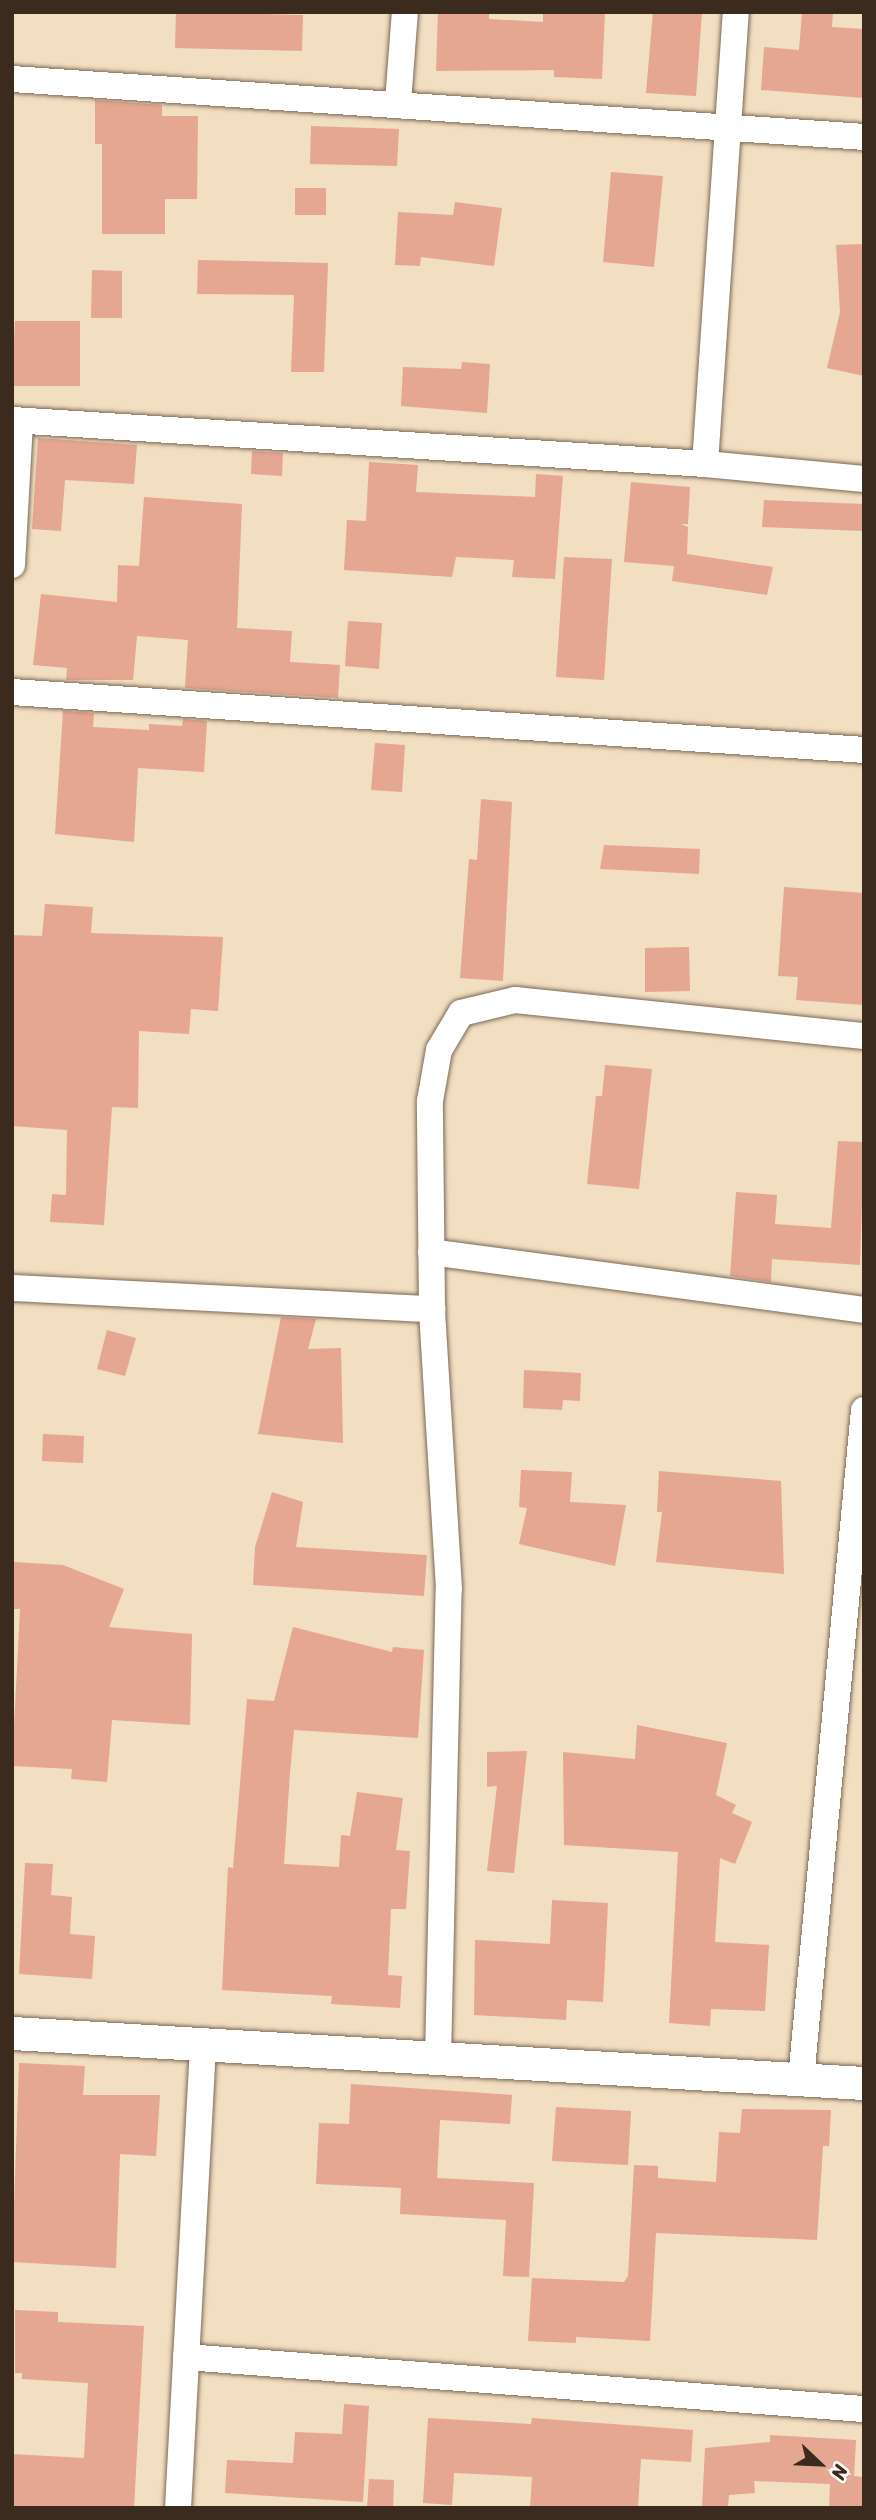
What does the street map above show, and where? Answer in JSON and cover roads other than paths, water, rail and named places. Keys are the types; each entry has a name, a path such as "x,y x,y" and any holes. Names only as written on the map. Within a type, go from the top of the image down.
{"street":[{"path":"398,102 405,12"},
{"path":"705,464 726,124 736,12"},
{"path":"12,79 726,124 864,137"},
{"path":"12,565 16,421 705,464 864,479"},
{"path":"12,692 864,750"},
{"path":"438,2058 449,1589 430,1252 430,1101 439,1050 461,1013 515,1000 864,1036"},
{"path":"430,1252 864,1310"},
{"path":"12,1288 432,1309"},
{"path":"802,2079 864,1410"},
{"path":"12,2033 864,2083"},
{"path":"178,2508 203,2044"},
{"path":"186,2357 864,2409"}]}
